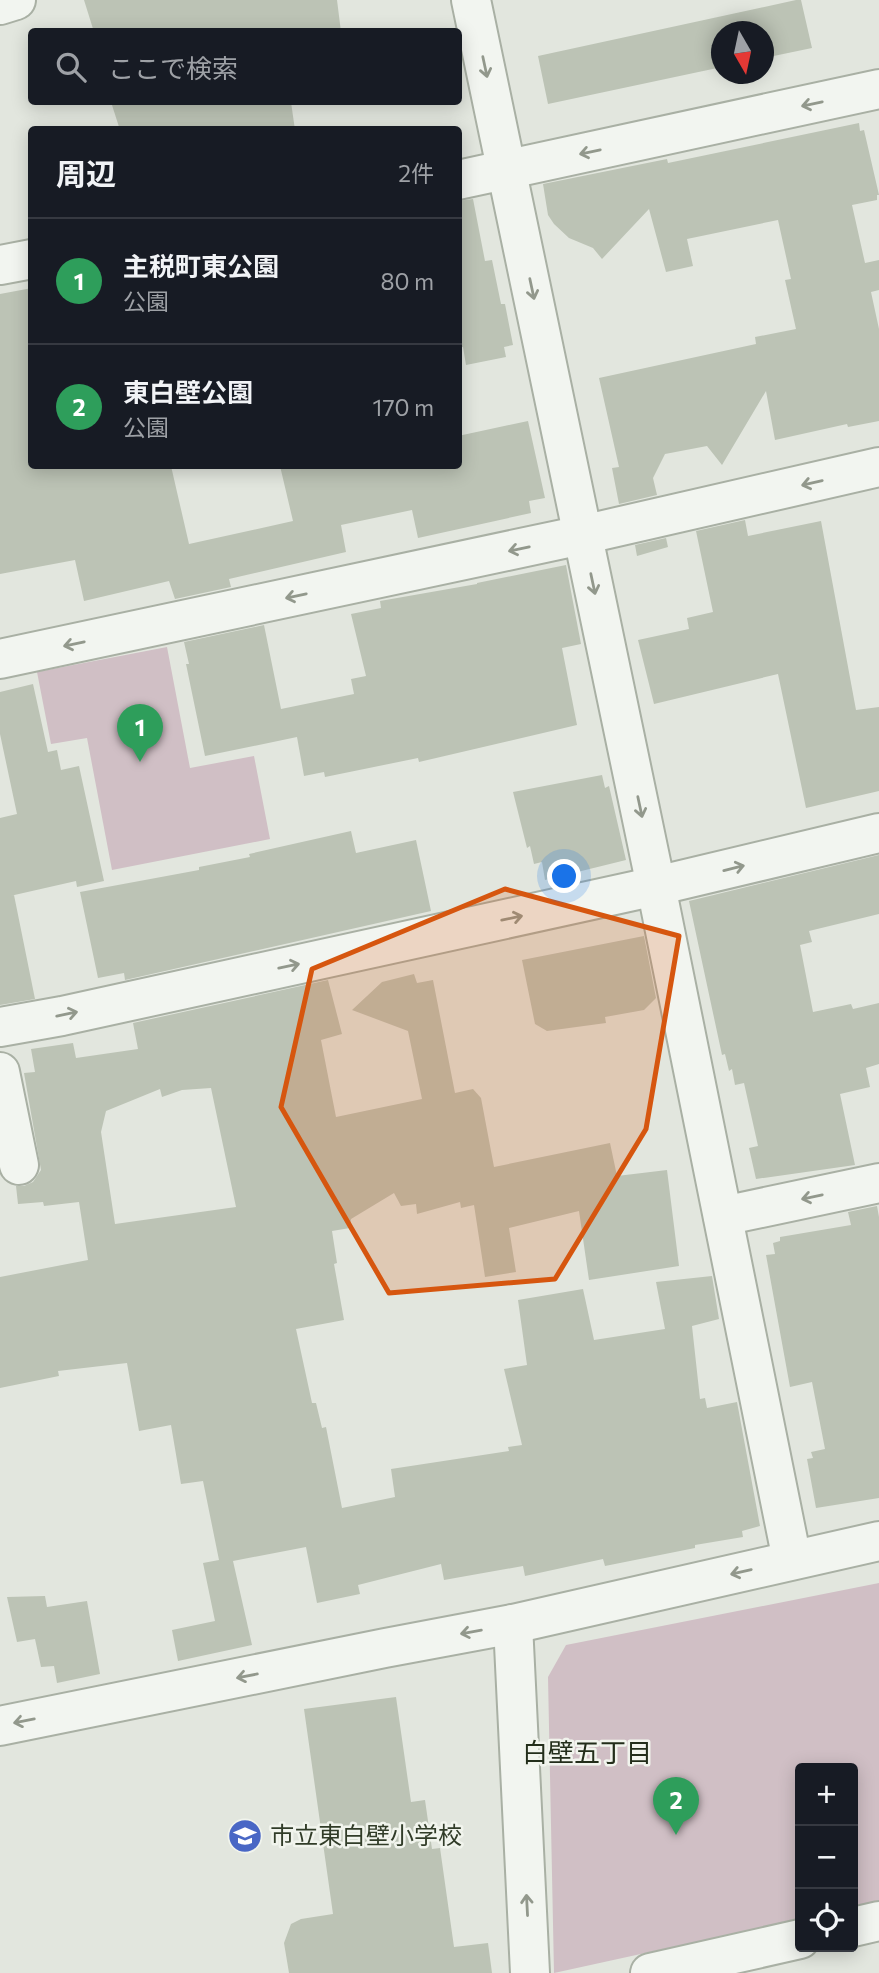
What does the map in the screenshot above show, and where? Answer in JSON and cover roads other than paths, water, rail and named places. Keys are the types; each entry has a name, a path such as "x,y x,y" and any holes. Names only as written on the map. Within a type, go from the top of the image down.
{"street":[{"path":"0,5 16,0"},
{"path":"471,0 656,887 792,1560"},
{"path":"462,179 878,96"},
{"path":"0,265 28,260"},
{"path":"0,659 582,535 879,467"},
{"path":"0,1027 62,1016 656,887 879,833"},
{"path":"0,1072 19,1165"},
{"path":"723,1216 879,1183"},
{"path":"0,1726 513,1624 879,1541"},
{"path":"513,1624 530,1973"},
{"path":"858,1926 879,1921"},
{"path":"650,1973 795,1940"}],"place":[{"name":"主税町東公園","path":"140,762"},
{"name":"東白壁公園","path":"676,1835"},
{"name":"市立東白壁小学校","path":"245,1836"}],"district":[{"name":"白壁五丁目","path":"587,1753"}]}
